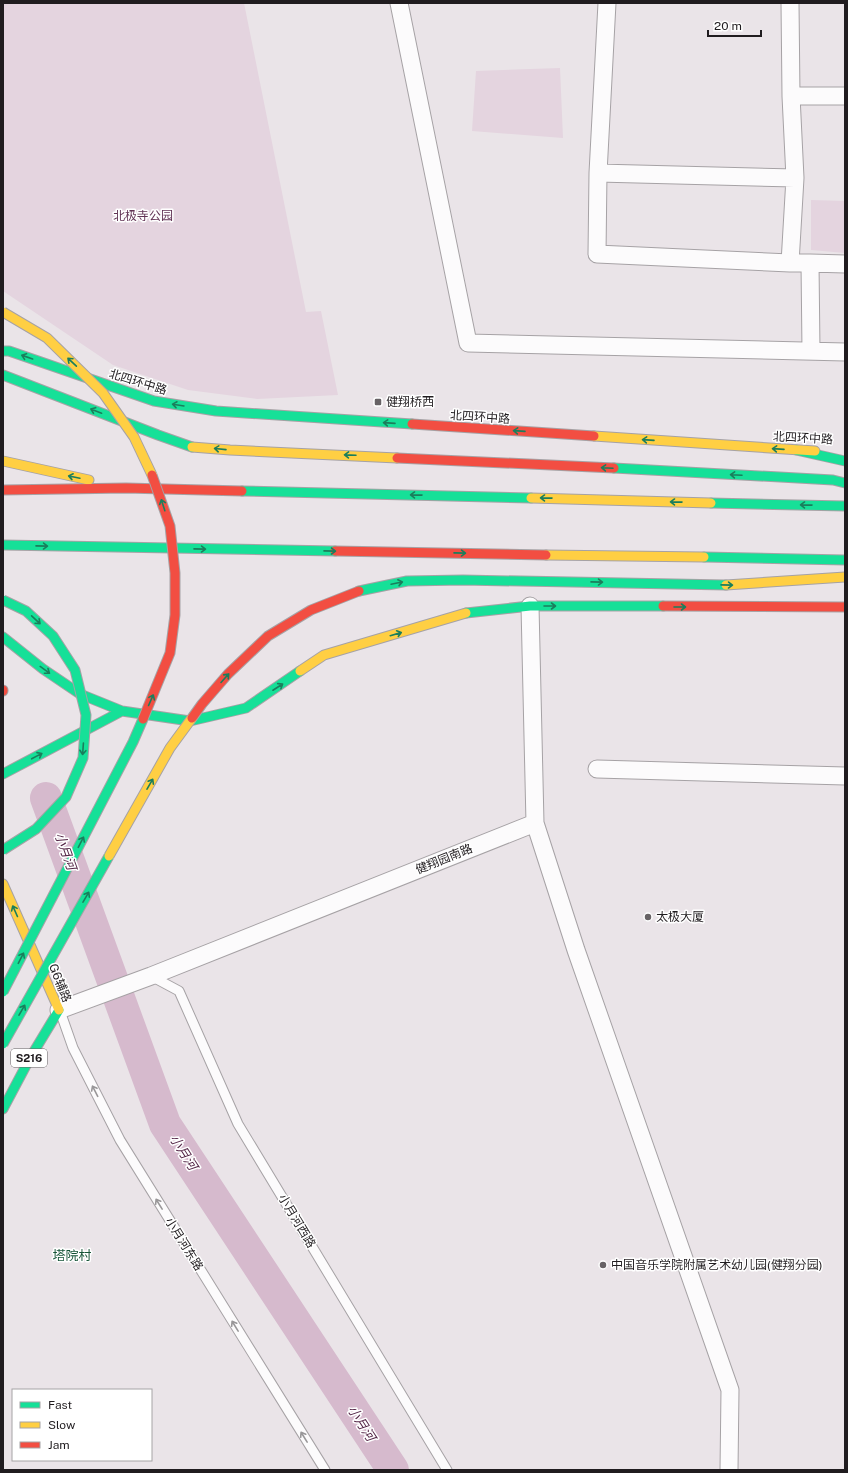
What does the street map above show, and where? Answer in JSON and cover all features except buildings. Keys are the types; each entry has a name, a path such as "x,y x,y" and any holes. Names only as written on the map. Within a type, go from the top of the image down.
{"main road":[{"path":"3,312 47,338 76,365 103,393 134,437 154,480 170,526 175,573 175,615 170,653 133,742 3,992"},
{"name":"北四环中路","path":"5,349 154,401 216,411 845,452"},
{"path":"3,375 193,447 238,451 472,461 833,480 845,483"},
{"path":"796,450 845,461"},
{"path":"3,461 126,488"},
{"path":"3,490 126,488 845,506"},
{"path":"3,545 845,560"},
{"path":"3,1044 170,748 202,704 228,674 268,636 311,610 359,591 407,581 463,580 736,585 845,576"},
{"path":"3,600 26,611 53,636 75,670 86,715 82,758 66,797 36,829 3,850"},
{"path":"3,637 43,669 80,694 122,711 190,722 246,708 324,655 471,611 530,606 845,607"},
{"path":"3,774 122,711"},
{"name":"G6辅路","path":"3,884 59,1010 30,1058 3,1109"}],"street":[{"path":"399,3 468,343 845,352"},
{"path":"607,3 598,173 597,254 790,263 845,264"},
{"path":"790,3 791,96 795,178 790,263"},
{"path":"791,96 845,96"},
{"path":"598,173 795,178"},
{"path":"810,263 811,351"},
{"path":"530,606 535,823 576,950 730,1390 729,1470"},
{"path":"597,769 845,776"},
{"name":"健翔园南路","path":"59,1010 151,976 535,823"}],"lane":[{"name":"小月河西路","path":"151,976 179,991 238,1124 447,1470"},
{"name":"小月河东路","path":"59,1010 73,1048 120,1140 325,1470"}],"green space":[{"name":"北极寺公园","path":"3,3 244,3 306,312 321,311 338,395 257,399 188,390 113,365 3,291"},
{"path":"560,68 563,138 472,131 476,71"},
{"path":"811,200 845,201 845,253 811,250"}],"waterway":[{"name":"小月河","path":"46,798 165,1124 393,1470"}],"traffic: fast":[{"path":"3,351 9,351 154,401 216,411 412,424"},
{"path":"3,375 192,447"},
{"path":"796,450 845,461"},
{"path":"614,468 833,480 845,483"},
{"path":"242,491 531,498"},
{"path":"711,503 845,506"},
{"path":"3,545 335,551"},
{"path":"704,557 845,560"},
{"path":"359,591 407,581 463,580 726,585"},
{"path":"3,600 26,611 53,636 75,670 86,715 83,758 66,797 36,829 3,850"},
{"path":"466,613 530,606 663,606"},
{"path":"3,637 43,669 80,694 122,711 190,721 246,708 300,671"},
{"path":"3,774 122,711"},
{"path":"3,992 133,742 143,719"},
{"path":"3,1044 109,856"},
{"path":"3,1109 30,1058 59,1010"}],"traffic: slow":[{"path":"3,312 47,338 103,393 134,437 152,475"},
{"path":"594,436 815,451"},
{"path":"192,447 397,458"},
{"path":"3,461 89,480"},
{"path":"531,498 711,503"},
{"path":"546,555 704,557"},
{"path":"726,585 845,577"},
{"path":"300,671 324,655 466,613"},
{"path":"109,856 170,748 192,718"},
{"path":"3,884 59,1010"}],"traffic: jam":[{"path":"412,424 594,436"},
{"path":"397,458 614,468"},
{"path":"143,719 170,653 175,615 175,573 170,526 152,475"},
{"path":"3,490 126,488 242,491"},
{"path":"335,551 546,555"},
{"path":"192,718 228,674 268,636 311,610 359,591"},
{"path":"663,606 845,607"}],"place":[{"name":"健翔桥西","path":"378,402"},
{"name":"太极大厦","path":"648,917"},
{"name":"中国音乐学院附属艺术幼儿园(健翔分园)","path":"603,1265"}],"district":[{"name":"塔院村","path":"72,1255"}]}
